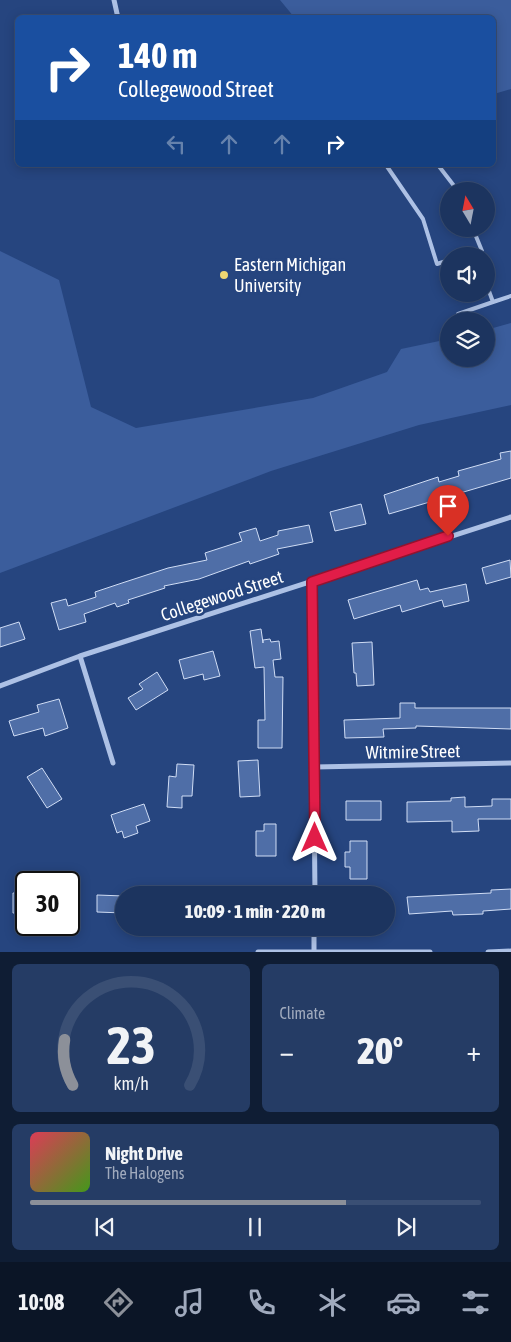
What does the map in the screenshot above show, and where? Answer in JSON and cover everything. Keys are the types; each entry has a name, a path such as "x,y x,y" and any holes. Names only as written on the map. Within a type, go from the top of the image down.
{"street":[{"path":"114,0 117,15"},
{"name":"Collegewood Street","path":"0,686 80,656 511,516"},
{"path":"312,582 315,886"},
{"path":"80,656 113,763"},
{"name":"Witmire Street","path":"315,767 511,763"},
{"path":"314,936 314,952"},
{"path":"488,952 511,951"},
{"path":"258,952 430,952"}],"lane":[{"path":"387,167 423,219 437,264 440,263"},
{"path":"440,167 451,182"},
{"path":"495,301 511,296"},
{"path":"464,312 493,302"}],"shaded area":[{"path":"280,0 511,0 511,89 496,93 496,15 292,15"},
{"path":"0,251 59,280 91,407 136,428 313,398 387,372 401,349 440,341 440,367 495,367 495,327 511,323 511,405 419,425 271,471 0,573"}],"building":[{"path":"511,451 511,478 389,514 384,495 438,477 439,482 459,476 458,471 501,459 500,453"},
{"path":"361,504 366,524 335,531 330,512"},
{"path":"309,525 313,542 277,549 279,554 250,564 249,561 199,579 164,586 165,588 128,600 129,603 117,607 115,603 84,614 86,622 59,630 51,603 66,599 68,606 96,597 95,592 122,583 168,568 207,560 205,553 242,541 239,533 256,528 260,541 278,535 278,531"},
{"path":"510,560 511,577 486,584 482,568"},
{"path":"417,580 420,590 428,588 430,592 466,584 469,601 444,607 442,600 402,612 400,605 354,619 348,600"},
{"path":"19,622 25,639 0,647 0,628"},
{"path":"261,629 263,643 263,640 270,639 271,642 279,641 281,659 273,660 275,677 283,677 282,748 258,748 258,720 265,720 264,667 255,668 250,631"},
{"path":"372,642 374,685 357,686 352,643"},
{"path":"213,651 220,676 204,680 203,674 184,679 179,660"},
{"path":"157,672 168,690 136,710 128,698 143,689 139,684"},
{"path":"59,699 68,728 45,736 43,728 14,736 9,721 39,712 37,705"},
{"path":"400,703 415,703 415,708 511,708 511,729 416,726 416,728 383,729 384,737 345,738 344,720 400,718"},
{"path":"258,760 260,796 240,797 238,761"},
{"path":"177,764 194,765 192,796 182,796 182,808 167,807 169,776 176,777"},
{"path":"42,768 62,799 47,808 27,777"},
{"path":"465,797 465,807 492,806 492,799 511,799 511,819 478,819 479,831 452,832 452,821 407,822 407,802 451,801 451,798"},
{"path":"346,801 381,801 381,820 346,820"},
{"path":"144,804 150,821 136,826 138,833 124,838 122,831 117,833 111,815"},
{"path":"264,824 276,824 276,856 256,856 256,831 264,831"},
{"path":"350,841 367,841 367,879 350,879 350,867 345,867 345,852 350,852"},
{"path":"511,889 511,909 483,911 483,914 453,915 452,911 409,914 407,897 491,893 491,890"},
{"path":"13,893 15,893 15,913 13,913"},
{"path":"97,895 115,896 115,913 97,912"}],"place":[{"name":"Eastern Michigan University","path":"224,275"}],"route":[{"path":"315,838 312,582 448,536"}]}
